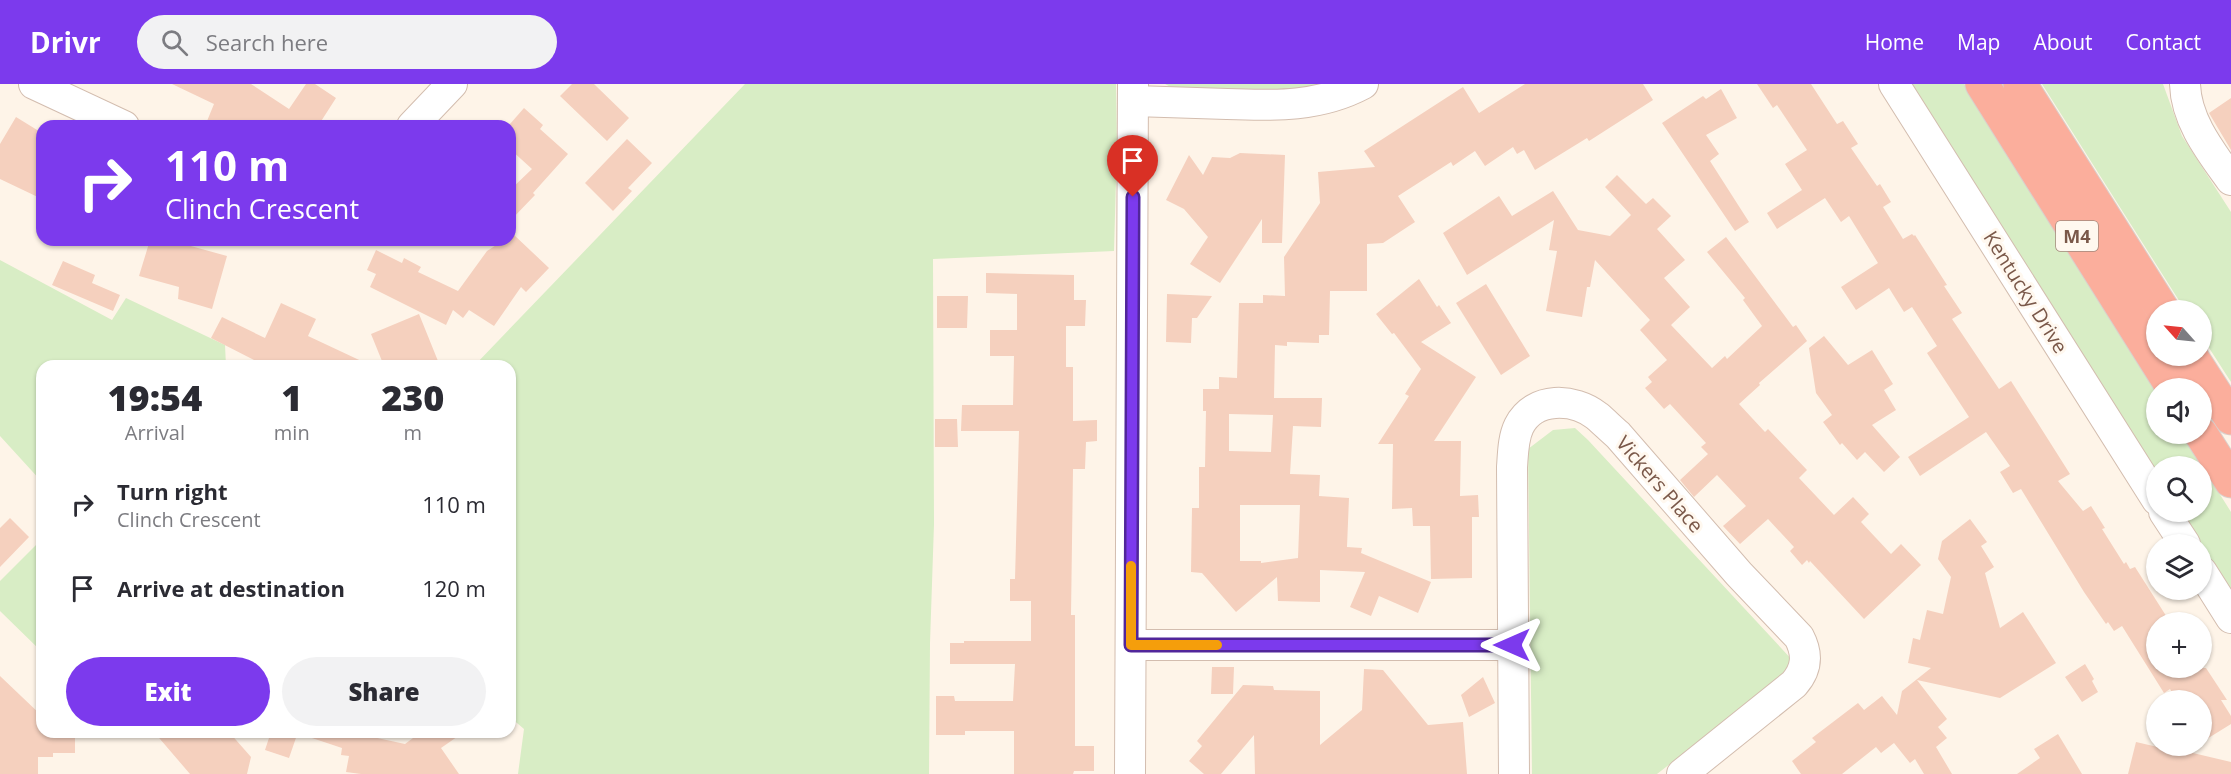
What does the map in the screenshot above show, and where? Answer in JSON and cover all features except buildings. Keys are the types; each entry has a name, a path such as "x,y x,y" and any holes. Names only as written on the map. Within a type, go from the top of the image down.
{"highway":[{"name":"M4","path":"1982,84 2167,378"},
{"name":"M4","path":"2020,84 2157,300"},
{"path":"2197,366 2231,418"},
{"path":"2207,444 2231,481"}],"street":[{"path":"34,84 111,120"},
{"path":"418,120 452,84"},
{"path":"1130,774 1133,93 1293,104 1330,99 1363,84"},
{"name":"Kentucky Drive","path":"1894,84 2146,483"},
{"path":"2185,84 2192,118 2231,180"},
{"name":"Vickers Place","path":"1514,774 1512,467 1516,436 1527,414 1544,404 1562,402 1573,404 1596,415 1618,435 1739,574 1799,637 1804,646 1805,667 1794,684 1682,774"},
{"path":"2212,588 2231,618"},
{"path":"1131,645 1512,645"}],"green space":[{"path":"745,84 1116,84 1114,251 933,259 934,524 929,774 518,774 524,729 516,722 516,360 480,360"},
{"path":"1165,84 1336,84 1324,89 1182,93"},
{"path":"1908,84 1964,84 2148,378 2146,444 2188,444 2196,456 2146,456 2146,460"},
{"path":"2042,84 2163,84 2182,136 2231,212 2231,382 2212,353 2212,300 2179,300"},
{"path":"0,260 112,320 126,298 225,345 226,360 36,360 36,475 0,436"},
{"path":"1575,428 1795,663 1772,685 1657,774 1532,774 1528,449 1553,430"},
{"path":"2212,482 2231,512 2231,594 2212,564 2212,534 2193,534 2186,522 2212,522"},
{"path":"36,545 36,646 0,611 0,581"}],"slow traffic":[{"path":"1131,566 1131,645 1217,645"}],"route":[{"path":"1133,197 1131,645 1512,645"}]}
